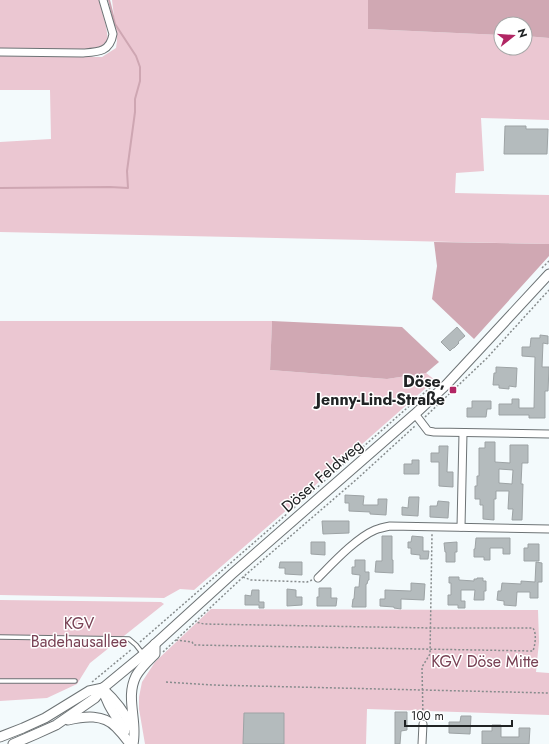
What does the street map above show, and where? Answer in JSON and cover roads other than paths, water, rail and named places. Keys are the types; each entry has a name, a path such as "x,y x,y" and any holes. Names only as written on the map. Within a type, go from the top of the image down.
{"street":[{"path":"0,52 83,53 104,50 109,45 113,34 103,0"},
{"name":"Döser Feldweg","path":"103,688 143,655 216,588 415,414 447,384 549,274"},
{"path":"415,414 428,431 549,434"},
{"path":"461,527 463,433"},
{"path":"318,578 359,540 376,529 390,526 549,529"},
{"path":"132,744 134,732 131,706 132,687 139,671 155,654 155,644"},
{"path":"103,688 120,706 134,732"},
{"path":"13,744 61,722 92,701 103,688"},
{"path":"0,737 46,718 89,692 103,688"},
{"path":"103,688 104,696 107,702 132,744"},
{"path":"61,722 84,717 103,718 115,726 132,744"},
{"path":"422,744 423,724"}],"lane":[{"path":"0,637 129,639 136,645 143,655"},
{"path":"0,681 74,681"}],"waterway":[{"path":"0,188 128,188 127,171 135,112 135,99 140,81 140,67 136,56 115,24 109,0"}],"place":[{"name":"Döse, Jenny-Lind-Straße","path":"453,390"}],"park label":[{"name":"KGV Badehausallee","path":"79,632"},
{"name":"KGV Döse Mitte","path":"485,661"}]}
